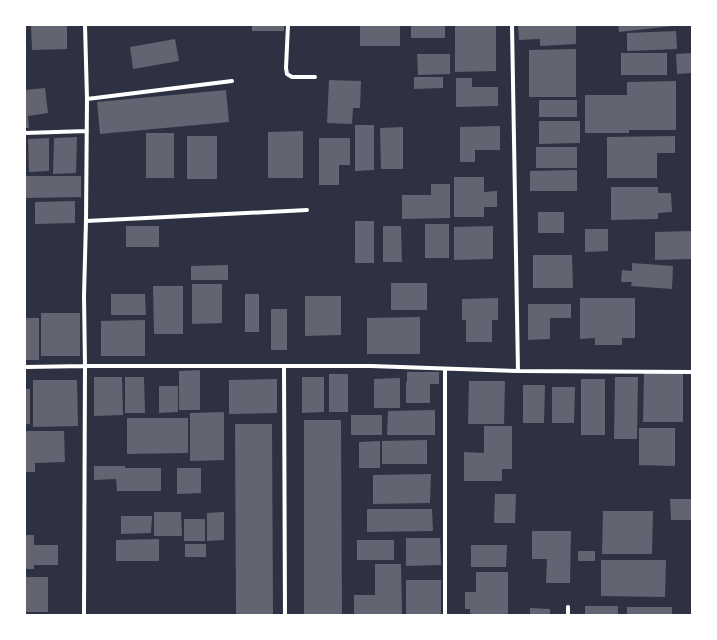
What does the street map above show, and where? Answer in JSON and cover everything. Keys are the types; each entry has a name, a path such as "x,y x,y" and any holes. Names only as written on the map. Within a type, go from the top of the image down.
{"street":[{"path":"84,615 84,296 87,131 85,25"},
{"path":"288,25 287,74 292,77 315,77"},
{"path":"512,25 518,371"},
{"path":"87,99 232,81"},
{"path":"25,133 87,131"},
{"path":"86,221 307,210"},
{"path":"284,366 285,615"},
{"path":"25,367 371,366 518,371 692,372"},
{"path":"445,615 446,369"},
{"path":"568,607 568,615"}],"building":[{"path":"31,25 67,25 67,49 32,50"},
{"path":"252,25 284,25 284,31 252,31"},
{"path":"360,25 400,25 400,46 360,46"},
{"path":"411,25 445,25 445,38 411,38"},
{"path":"455,25 496,25 496,71 455,72"},
{"path":"576,25 576,44 540,46 540,39 519,40 518,26"},
{"path":"618,25 673,25 673,26 619,32"},
{"path":"676,31 677,49 627,51 627,33"},
{"path":"175,39 179,61 133,69 130,47"},
{"path":"576,49 576,97 529,97 529,50"},
{"path":"621,53 667,53 667,75 621,75"},
{"path":"692,53 692,73 677,74 676,54"},
{"path":"417,54 450,54 450,74 418,75"},
{"path":"414,77 443,77 443,88 414,89"},
{"path":"456,78 472,78 472,87 498,87 498,106 456,107"},
{"path":"329,80 361,81 360,108 353,108 352,124 327,123"},
{"path":"676,81 676,130 629,130 629,133 585,133 585,95 627,95 627,82"},
{"path":"45,88 48,113 28,116 29,128 25,128 25,90"},
{"path":"226,90 229,122 100,134 97,102"},
{"path":"539,100 577,100 577,117 539,117"},
{"path":"539,121 580,121 580,143 539,144"},
{"path":"355,125 374,125 374,170 355,171"},
{"path":"500,126 500,150 475,150 475,162 460,162 460,127"},
{"path":"403,127 403,169 381,169 380,128"},
{"path":"303,131 303,178 268,178 268,132"},
{"path":"146,133 174,133 174,178 146,178"},
{"path":"187,136 217,136 217,179 187,179"},
{"path":"675,136 675,153 657,153 657,178 607,178 607,137"},
{"path":"77,137 76,173 53,174 54,138"},
{"path":"49,138 49,171 29,172 28,139"},
{"path":"319,138 350,138 350,165 339,165 339,185 319,185"},
{"path":"536,147 577,147 577,168 536,168"},
{"path":"577,170 577,191 530,191 530,171"},
{"path":"26,176 81,176 81,197 26,198"},
{"path":"454,177 484,177 484,192 497,191 497,207 484,207 484,217 454,217"},
{"path":"431,184 450,184 450,218 402,219 402,195 431,195"},
{"path":"611,187 658,187 658,193 671,193 672,212 658,213 658,219 611,220"},
{"path":"75,201 75,223 35,224 35,202"},
{"path":"538,212 564,212 564,233 538,233"},
{"path":"355,221 374,221 374,263 355,263"},
{"path":"425,224 449,224 449,258 425,258"},
{"path":"126,226 159,226 159,247 126,247"},
{"path":"383,226 401,226 402,262 383,262"},
{"path":"493,226 493,259 454,260 454,227"},
{"path":"585,229 608,229 608,251 585,252"},
{"path":"692,231 692,259 655,260 655,232"},
{"path":"533,255 572,255 573,288 533,288"},
{"path":"632,263 673,266 672,289 631,286 632,282 621,282 622,270 632,271"},
{"path":"228,265 228,280 191,280 191,266"},
{"path":"391,283 427,283 427,310 391,310"},
{"path":"192,284 222,284 222,323 192,324"},
{"path":"153,286 183,286 183,334 154,334"},
{"path":"111,294 145,294 146,315 111,315"},
{"path":"245,294 259,294 259,332 245,332"},
{"path":"305,296 341,296 341,335 305,336"},
{"path":"498,298 498,320 492,320 492,342 466,342 466,320 462,320 462,299"},
{"path":"580,298 635,298 635,338 622,338 622,345 595,345 595,338 580,339"},
{"path":"528,304 571,304 571,318 550,318 550,339 528,340"},
{"path":"271,309 287,309 287,350 271,350"},
{"path":"41,313 80,313 80,356 41,356"},
{"path":"420,317 420,354 367,354 367,318"},
{"path":"25,318 39,318 39,360 25,360"},
{"path":"145,320 145,356 101,356 101,321"},
{"path":"200,370 200,410 179,410 179,371"},
{"path":"407,372 439,372 439,384 430,384 430,403 406,403"},
{"path":"644,373 683,373 683,422 643,422"},
{"path":"329,374 348,374 348,412 329,412"},
{"path":"94,377 122,377 123,415 94,416"},
{"path":"125,377 144,377 145,413 125,413"},
{"path":"302,377 324,377 324,412 302,413"},
{"path":"615,377 638,377 637,439 614,439"},
{"path":"400,378 400,408 374,408 374,379"},
{"path":"277,379 277,413 229,414 229,380"},
{"path":"581,379 605,379 605,435 581,435"},
{"path":"33,380 77,380 78,426 33,427"},
{"path":"469,381 505,381 504,424 468,424"},
{"path":"523,385 545,385 544,423 523,423"},
{"path":"159,386 178,386 178,412 159,413"},
{"path":"552,387 575,387 574,423 552,423"},
{"path":"25,389 30,389 30,424 25,424"},
{"path":"435,410 435,435 387,435 388,411"},
{"path":"224,412 224,460 190,461 190,413"},
{"path":"351,415 382,415 382,435 351,435"},
{"path":"127,418 188,418 188,453 127,454"},
{"path":"304,420 341,420 342,615 304,615"},
{"path":"235,424 272,424 273,615 236,615"},
{"path":"484,426 512,426 512,469 502,469 502,481 464,481 464,452 484,453"},
{"path":"639,428 675,428 675,466 639,465"},
{"path":"25,431 64,431 65,462 35,463 35,472 25,472"},
{"path":"427,440 427,464 382,464 382,441"},
{"path":"380,441 380,468 359,468 359,442"},
{"path":"94,466 161,468 161,491 117,491 116,479 94,480"},
{"path":"177,468 201,468 201,493 177,494"},
{"path":"431,474 430,503 373,504 373,475"},
{"path":"495,494 516,494 515,523 494,523"},
{"path":"670,499 691,499 692,520 671,520"},
{"path":"367,509 432,509 433,531 367,532"},
{"path":"603,511 653,511 652,554 602,554"},
{"path":"154,512 181,512 182,536 154,536"},
{"path":"224,512 224,540 207,541 207,513"},
{"path":"121,516 152,516 151,533 121,534"},
{"path":"184,519 205,519 205,541 184,541"},
{"path":"532,531 571,531 570,583 546,583 547,559 532,559"},
{"path":"25,535 34,535 34,545 58,545 58,565 34,565 34,569 25,569"},
{"path":"406,538 440,538 441,565 406,566"},
{"path":"159,539 159,561 116,561 116,540"},
{"path":"357,540 394,540 394,560 357,560"},
{"path":"185,544 206,544 206,557 185,557"},
{"path":"471,545 507,545 506,567 471,567"},
{"path":"578,551 595,551 595,561 578,561"},
{"path":"601,560 666,560 665,597 601,596"},
{"path":"375,564 401,564 402,615 354,615 354,595 375,595"},
{"path":"476,572 508,572 508,615 470,615 470,609 465,609 465,592 476,592"},
{"path":"25,577 48,577 48,612 25,612"},
{"path":"406,580 441,580 441,615 406,615"},
{"path":"585,606 618,606 618,615 585,615"},
{"path":"627,607 672,607 672,615 627,615"},
{"path":"530,608 550,609 550,615 530,615"}]}
